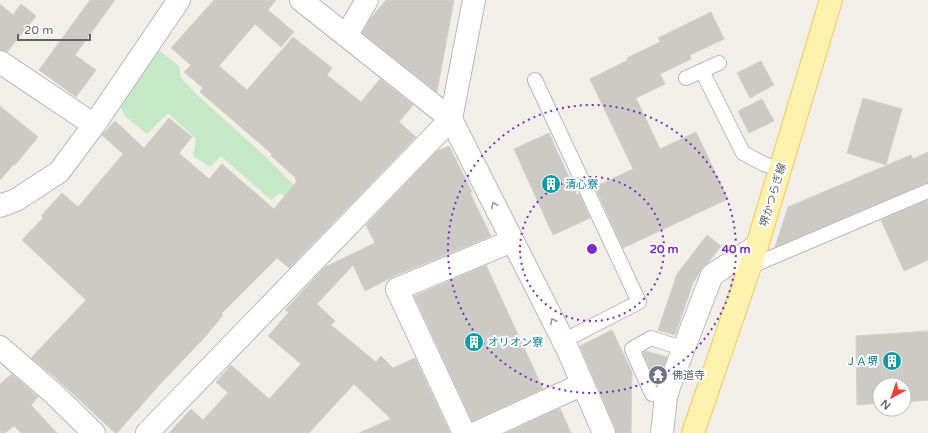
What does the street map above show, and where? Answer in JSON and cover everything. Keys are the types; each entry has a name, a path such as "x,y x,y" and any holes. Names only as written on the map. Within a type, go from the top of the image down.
{"main road":[{"name":"堺かつらぎ線","path":"693,433 757,246 832,0"}],"street":[{"path":"0,206 16,200 59,172 94,125 179,0"},
{"path":"302,0 451,119 563,341 604,433"},
{"path":"346,36 367,0"},
{"path":"146,433 451,119 474,0"},
{"path":"0,62 94,125"},
{"path":"464,433 398,289 512,240"},
{"path":"662,433 666,397 712,275 757,246"},
{"path":"0,347 53,393 94,433"},
{"path":"476,433 583,384"}],"lane":[{"path":"686,78 719,63"},
{"path":"702,71 743,153 764,164 781,170"},
{"path":"535,80 639,302 563,341"},
{"path":"749,267 928,191"},
{"path":"666,397 652,394 632,349 652,338 684,349"}],"green space":[{"path":"156,48 179,66 181,78 196,94 267,158 316,208 306,215 280,193 271,200 221,156 210,167 193,156 196,139 168,113 147,134 126,117 119,105"}],"building":[{"path":"90,0 115,0 75,55 96,70 76,97 39,70"},
{"path":"214,0 276,0 268,10 294,32 281,47 255,24 219,66 247,90 293,37 332,68 327,75 361,102 380,79 413,105 399,122 416,137 289,268 277,258 221,314 223,315 205,337 161,383 117,433 115,433 56,378 31,358 86,300 22,240 43,218 41,216 62,193 78,207 123,154 102,135 115,121 144,148 169,118 192,137 179,153 209,179 222,164 274,209 297,181 295,179 296,178 271,156 272,154 200,92 203,88 184,72 191,65 171,48"},
{"path":"386,0 454,0 437,92 362,33 370,19"},
{"path":"0,4 13,15 21,4 36,16 7,52 0,50"},
{"path":"711,12 724,39 690,55 691,59 660,74 665,84 636,98 660,149 696,132 728,199 623,248 595,187 633,169 590,79 628,60 627,58 660,42 658,38"},
{"path":"761,61 774,85 750,98 737,73"},
{"path":"863,98 902,109 886,165 847,153"},
{"path":"762,99 774,121 749,133 738,111"},
{"path":"0,106 38,137 15,165 14,164 0,180"},
{"name":"清心寮","path":"549,133 577,195 579,194 590,218 553,235 514,149"},
{"path":"449,146 472,192 470,193 491,236 392,277 365,291 353,265 317,304 335,321 331,325 376,362 381,356 393,368 415,358 450,433 359,433 391,419 354,384 309,433 169,433 191,409 203,420 228,393 216,382 231,365 269,399 301,364 268,336 289,312 285,310 325,267 375,243 366,225 437,151"},
{"path":"928,152 928,183 775,247 788,207 911,155 913,159"},
{"path":"928,200 928,260 904,271 881,220"},
{"path":"707,235 721,246 701,270 693,283 675,335 658,330 677,274"},
{"name":"オリオン寮","path":"486,265 543,389 472,421 414,296"},
{"path":"612,330 632,372 631,433 616,433 580,346"},
{"name":"ＪＡ堺","path":"928,331 928,400 912,401 912,377 872,377 872,404 857,405 856,336"},
{"name":"佛道寺","path":"646,351 667,357 657,384 643,353"},
{"path":"12,374 38,397 31,405 57,433 21,433 14,426 5,433 0,433 0,384"},
{"path":"560,408 571,433 506,433"}],"place":[{"name":"清心寮","path":"551,184"},
{"name":"オリオン寮","path":"474,342"},
{"name":"ＪＡ堺","path":"892,361"},
{"name":"佛道寺","path":"658,375"}]}
